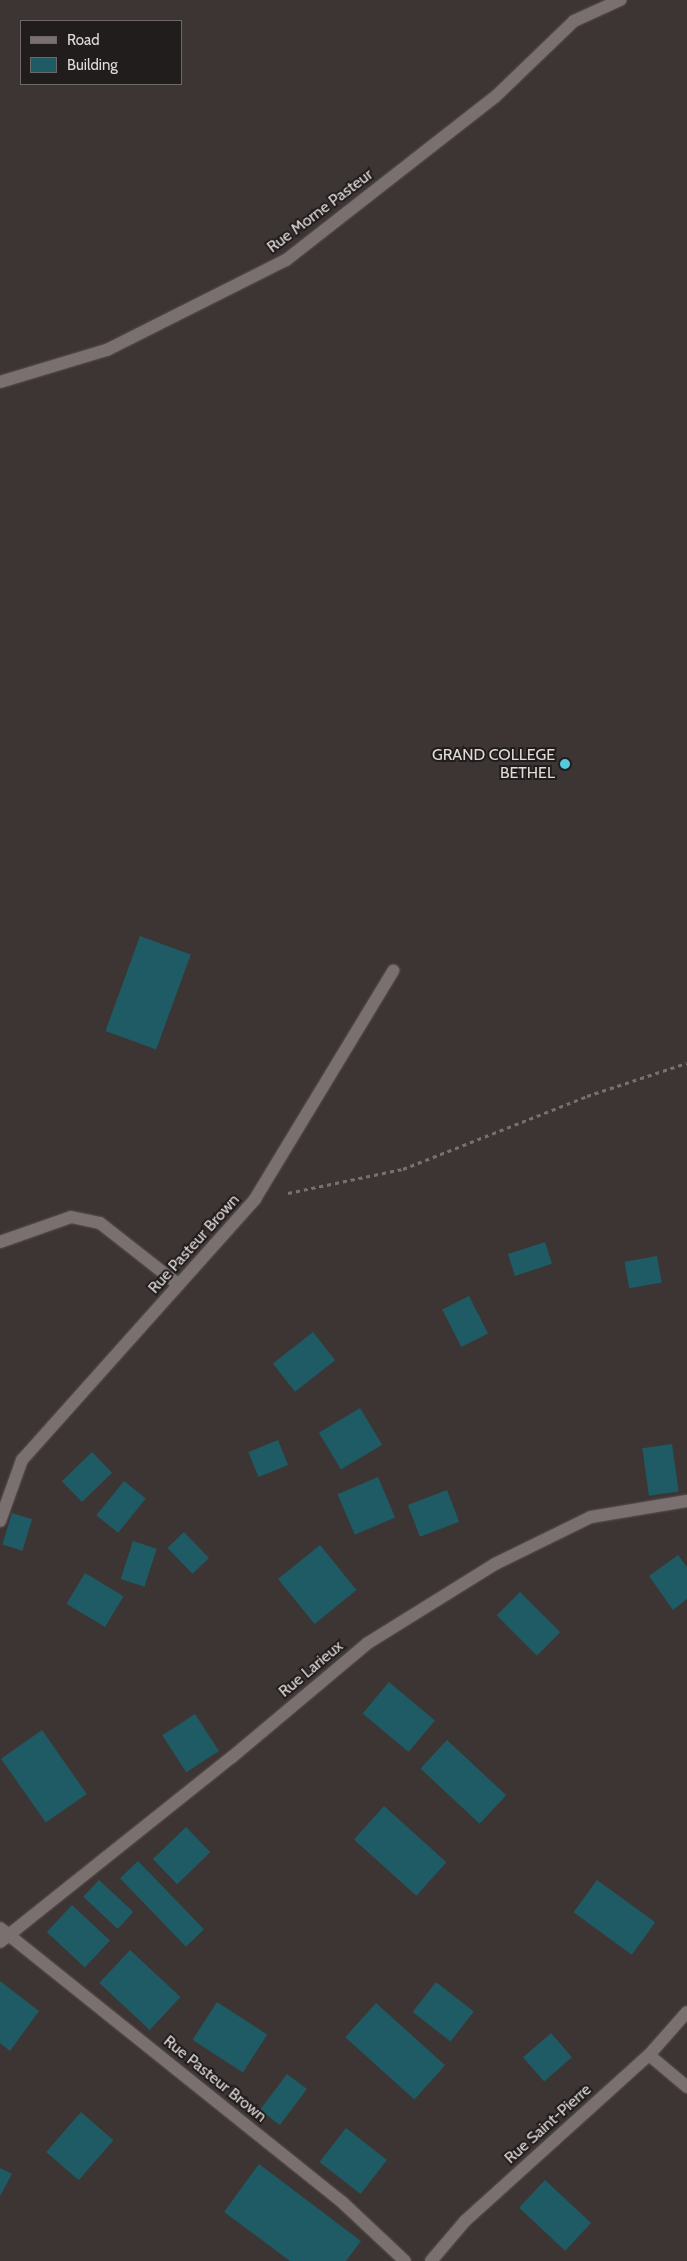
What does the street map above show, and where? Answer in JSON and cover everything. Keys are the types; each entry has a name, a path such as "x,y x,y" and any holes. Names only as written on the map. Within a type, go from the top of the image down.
{"street":[{"name":"Rue Morne Pasteur","path":"0,382 108,350 286,260 494,97 574,21 620,0"},
{"name":"Rue Pasteur Brown","path":"0,1521 22,1460 255,1199 393,971"},
{"path":"0,1242 71,1217 100,1223 179,1285"},
{"name":"Rue Larieux","path":"3,1935 224,1763 368,1643 495,1564 591,1517 687,1501"},
{"name":"Rue Pasteur Brown","path":"3,1935 342,2202 405,2261"},
{"name":"Rue Saint-Pierre","path":"432,2261 465,2220 649,2055 687,2012"},
{"path":"649,2055 687,2086"}],"path":[{"path":"255,1199 403,1169 587,1096 687,1063"}],"building":[{"path":"140,936 191,954 156,1049 105,1031"},
{"path":"545,1242 552,1264 515,1276 508,1254"},
{"path":"657,1256 662,1283 629,1288 625,1262"},
{"path":"469,1296 488,1333 461,1347 442,1310"},
{"path":"313,1332 335,1360 295,1392 273,1363"},
{"path":"360,1408 382,1445 341,1470 319,1433"},
{"path":"278,1440 288,1465 258,1477 248,1452"},
{"path":"672,1444 679,1492 649,1496 642,1448"},
{"path":"92,1452 112,1473 82,1502 62,1481"},
{"path":"378,1477 395,1518 355,1535 337,1494"},
{"path":"124,1481 146,1499 118,1533 96,1515"},
{"path":"447,1490 459,1522 420,1537 408,1505"},
{"path":"12,1513 32,1519 22,1551 2,1545"},
{"path":"184,1532 209,1558 192,1574 167,1548"},
{"path":"133,1541 157,1549 144,1587 121,1579"},
{"path":"320,1545 357,1590 315,1624 278,1579"},
{"path":"678,1555 687,1567 687,1599 673,1610 649,1576"},
{"path":"85,1573 124,1596 105,1627 66,1604"},
{"path":"520,1592 560,1632 537,1656 497,1615"},
{"path":"389,1682 435,1721 409,1752 363,1713"},
{"path":"195,1714 219,1751 186,1772 162,1735"},
{"path":"42,1730 87,1794 46,1823 1,1759"},
{"path":"447,1740 506,1795 480,1824 420,1769"},
{"path":"384,1806 446,1862 416,1896 354,1839"},
{"path":"186,1827 210,1852 177,1884 153,1859"},
{"path":"138,1861 204,1929 186,1947 120,1878"},
{"path":"99,1880 133,1912 118,1929 83,1897"},
{"path":"597,1880 655,1922 632,1955 573,1912"},
{"path":"72,1905 110,1940 85,1968 47,1932"},
{"path":"130,1950 180,1997 150,2030 99,1983"},
{"path":"0,1981 39,2011 10,2051 0,2043"},
{"path":"436,1982 474,2012 450,2041 413,2012"},
{"path":"217,2002 267,2035 243,2072 192,2040"},
{"path":"376,2003 445,2065 414,2099 345,2037"},
{"path":"551,2033 572,2057 544,2081 523,2057"},
{"path":"287,2074 307,2089 280,2125 260,2110"},
{"path":"81,2112 113,2140 79,2180 46,2152"},
{"path":"346,2128 387,2160 361,2194 320,2162"},
{"path":"259,2164 361,2241 346,2261 290,2261 224,2212"},
{"path":"0,2168 12,2174 0,2196"},
{"path":"545,2180 591,2223 565,2251 519,2208"}],"place":[{"name":"GRAND COLLEGE BETHEL","path":"565,764"}]}
